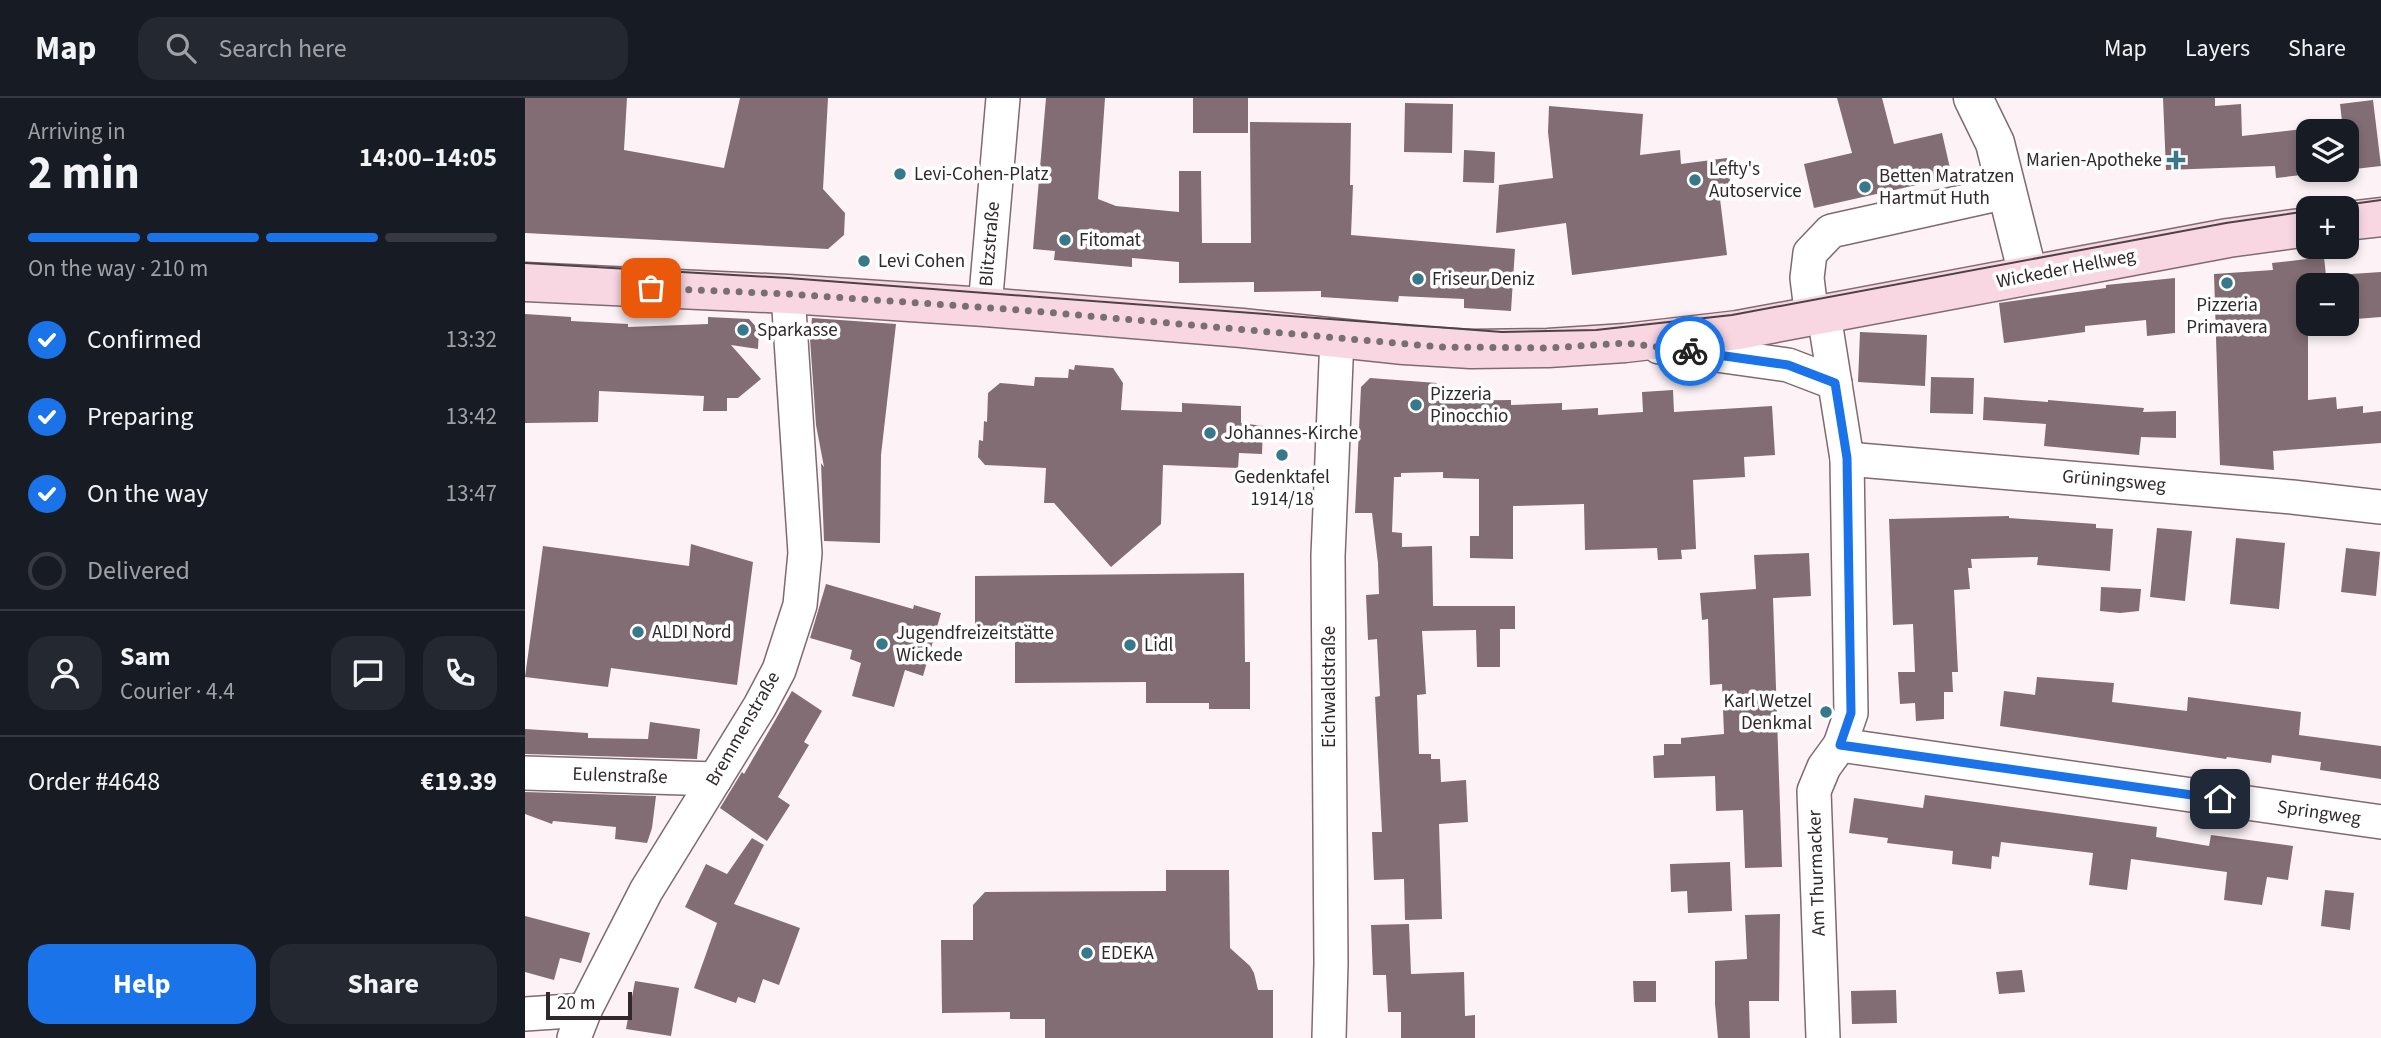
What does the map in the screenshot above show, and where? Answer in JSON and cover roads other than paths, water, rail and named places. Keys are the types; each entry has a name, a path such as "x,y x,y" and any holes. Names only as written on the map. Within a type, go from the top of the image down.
{"main road":[{"path":"2359,220 2381,217"},
{"name":"Wickeder Hellweg","path":"525,282 788,294 985,307 1404,345 1471,349 1548,348 1625,343 1738,330 2228,238 2296,229"}],"street":[{"name":"Blitzstraße","path":"985,307 1003,98"},
{"path":"1973,98 1995,143 2028,275"},
{"path":"1824,315 1810,302 1807,278 1810,253 1831,231 2007,192"},
{"name":"Bremmenstraße","path":"525,1014 579,1024 646,891 760,706 779,670 800,605 805,553 788,294"},
{"name":"Am Thurmacker","path":"1823,1038 1814,791 1851,713 1847,458 1824,315"},
{"name":"Eichwaldstraße","path":"1329,1038 1331,963 1328,556 1337,337"},
{"path":"1625,343 1788,365 1835,383"},
{"name":"Grüningsweg","path":"1847,458 2381,506"},
{"name":"Springweg","path":"1832,756 2381,822"},
{"name":"Eulenstraße","path":"525,773 715,779"}],"tram line":[{"path":"2359,203 2381,200"},
{"path":"525,263 788,278 1502,332 1596,330 1732,315 2226,223 2296,213"}],"place":[{"name":"Marien-Apotheke","path":"2176,160"},
{"name":"Levi-Cohen-Platz","path":"900,174"},
{"name":"Lefty's Autoservice","path":"1695,180"},
{"name":"Betten Matratzen Hartmut Huth","path":"1865,187"},
{"name":"Fitomat","path":"1065,240"},
{"name":"Levi Cohen","path":"864,261"},
{"name":"Friseur Deniz","path":"1418,279"},
{"name":"Pizzeria Primavera","path":"2227,283"},
{"name":"Sparkasse","path":"743,330"},
{"name":"Pizzeria Pinocchio","path":"1416,405"},
{"name":"Johannes-Kirche","path":"1210,433"},
{"name":"Gedenktafel 1914/18","path":"1282,455"},
{"name":"ALDI Nord","path":"638,632"},
{"name":"Jugendfreizeitstätte Wickede","path":"882,644"},
{"name":"Lidl","path":"1130,645"},
{"name":"Karl Wetzel Denkmal","path":"1826,712"},
{"name":"EDEKA","path":"1087,953"}]}
